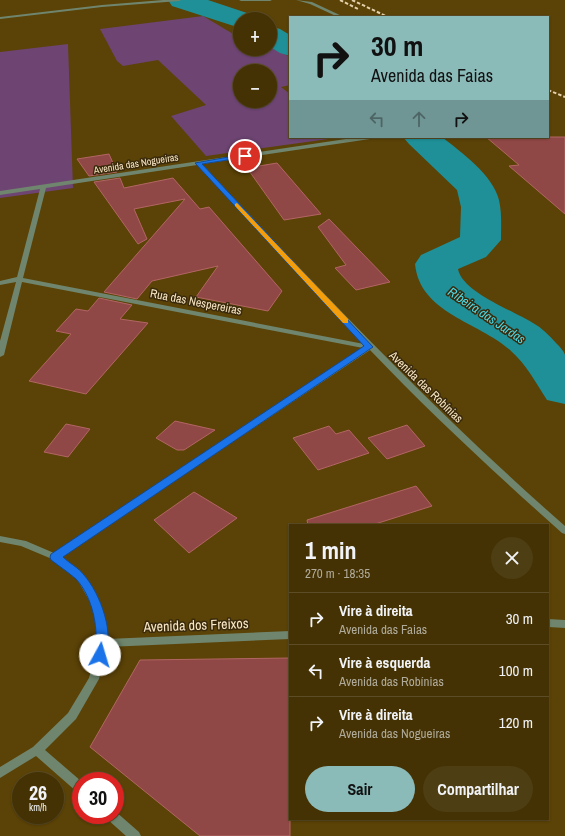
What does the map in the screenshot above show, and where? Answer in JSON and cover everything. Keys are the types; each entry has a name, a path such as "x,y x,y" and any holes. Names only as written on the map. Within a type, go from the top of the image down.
{"street":[{"path":"0,18 102,6 179,0"},
{"path":"241,0 270,0"},
{"path":"298,0 311,3 340,16"},
{"name":"Avenida das Nogueiras","path":"0,193 363,138"},
{"name":"Avenida das Robínias","path":"198,163 369,347 507,481 565,531"},
{"path":"0,355 44,186"},
{"path":"0,284 19,279"},
{"name":"Rua das Nespereiras","path":"19,279 369,347"},
{"path":"55,557 369,347"},
{"path":"0,539 23,543 55,557 80,577 98,607 103,643 94,679 72,716 37,750 0,773"},
{"path":"549,623 565,624"},
{"name":"Avenida dos Freixos","path":"103,643 289,635"},
{"path":"37,750 72,780"},
{"path":"121,824 135,836"}],"shaded area":[{"path":"203,16 233,34 233,56 277,56 277,50 289,56 289,85 281,87 289,93 289,138 336,138 206,156 171,116 206,105 158,60 123,66 117,61 100,29"},
{"path":"68,44 73,188 0,198 0,52"}],"building":[{"path":"565,137 565,214 509,166 519,165 487,138"},
{"path":"109,154 117,172 89,176 77,159"},
{"path":"277,163 321,214 284,220 247,168"},
{"path":"120,178 124,188 173,178 200,209 209,207 282,291 268,311 196,297 218,266 152,281 137,299 104,292 185,199 134,209 147,239 138,244 94,182"},
{"path":"329,219 390,282 356,290 335,268 346,265 318,227"},
{"path":"99,298 132,305 120,319 148,323 86,394 29,381 71,334 56,331 76,309 88,311"},
{"path":"175,421 215,430 184,450 177,450 156,438"},
{"path":"66,424 90,429 68,457 44,452"},
{"path":"407,425 425,446 387,459 368,438"},
{"path":"329,426 336,434 349,430 369,453 318,470 293,438"},
{"path":"416,486 432,506 375,524 308,524 307,520"},
{"path":"194,492 237,518 189,553 154,520"},
{"path":"289,658 290,836 200,836 124,775 124,772 121,772 90,747 140,660"}],"waterway":[{"name":"Ribeira das Jardas","path":"181,0 233,18"},
{"name":"Ribeira das Jardas","path":"277,39 289,46"},
{"name":"Ribeira das Jardas","path":"422,138 462,173 470,182 479,197 481,207 480,240 471,248 436,264 438,276 445,288 457,298 527,340 542,357 565,389"}],"railway":[{"path":"340,0 358,9"},
{"path":"352,0 386,16"},
{"path":"549,90 565,97"}],"slow traffic":[{"path":"237,205 345,321"}],"route":[{"path":"100,655 103,643 98,607 80,577 55,557 369,347 198,163 245,156"}]}
